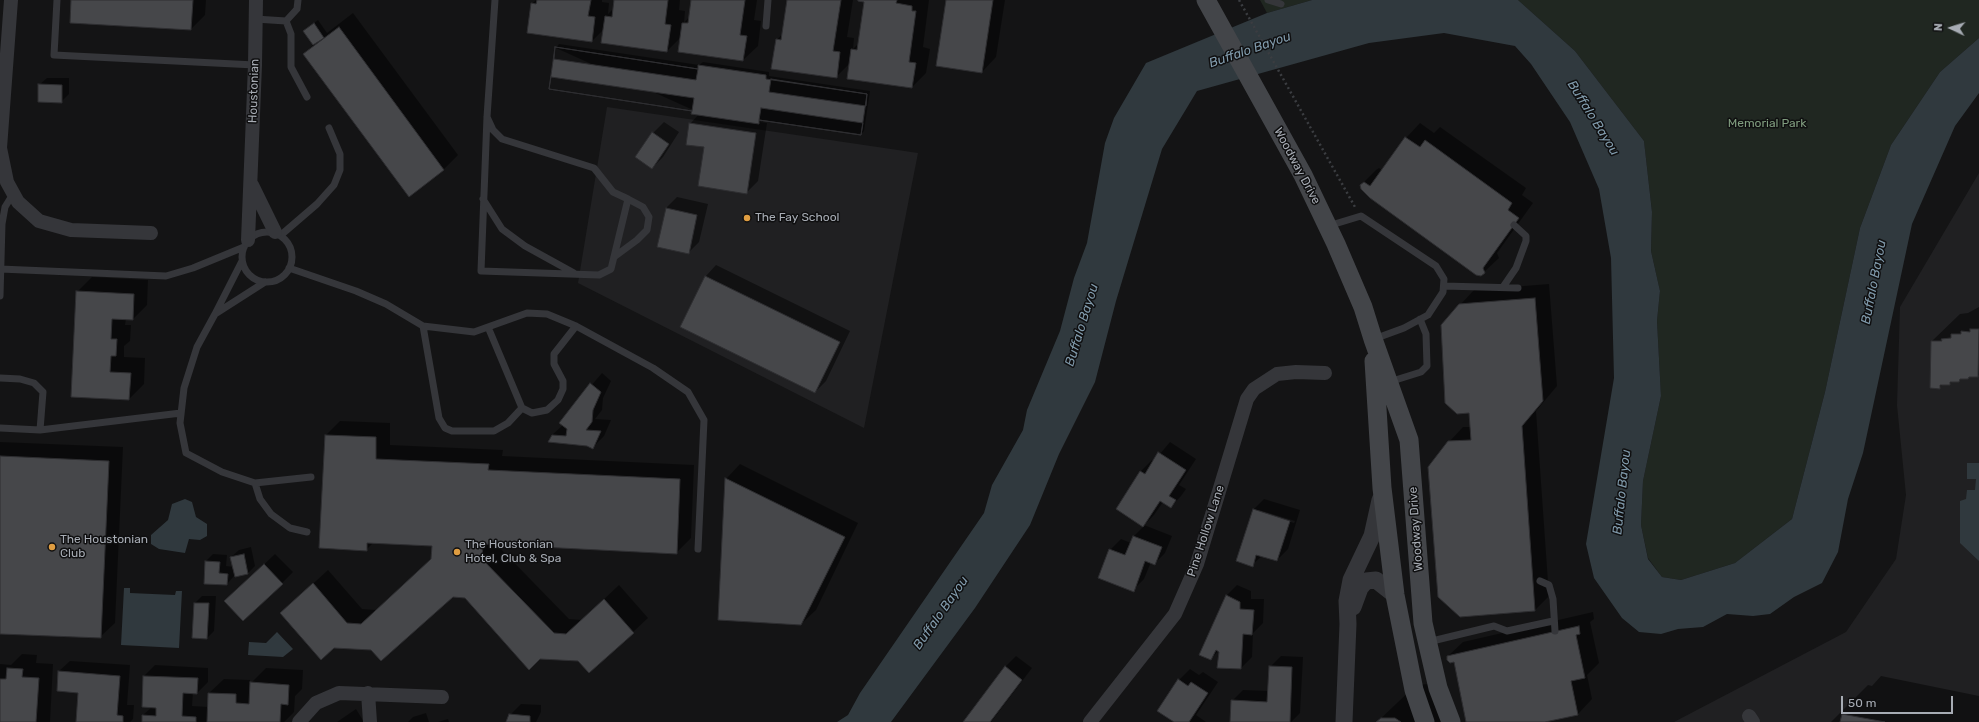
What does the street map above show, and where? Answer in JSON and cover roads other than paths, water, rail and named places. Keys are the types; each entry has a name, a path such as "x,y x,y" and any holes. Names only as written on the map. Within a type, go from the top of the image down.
{"main road":[{"name":"Woodway Drive","path":"1206,0 1303,175 1328,226 1363,307 1409,440 1423,623 1438,688 1451,722"},
{"name":"Woodway Drive","path":"1373,339 1382,488 1395,595 1414,690 1425,722"},
{"path":"1406,646 1428,642"}],"street":[{"path":"11,0 0,148 3,179 18,202 39,221 71,230 151,234"},
{"name":"Houstonian","path":"246,244 251,183 256,65 256,0"},
{"name":"Houstonian","path":"251,183 278,233"},
{"name":"Pine Hollow Lane","path":"1090,722 1175,614 1198,564 1247,399 1254,389 1277,374 1296,372 1326,373"},
{"path":"1344,722 1348,624 1347,601 1351,580 1372,536 1377,520 1382,488"},
{"path":"1348,624 1360,588 1366,581 1376,580 1395,595"},
{"path":"368,693 370,722"},
{"path":"299,722 316,703 339,694 368,693 442,697"}],"lane":[{"path":"57,0 54,55 256,65"},
{"path":"286,21 297,9 298,0"},
{"path":"495,0 487,117 481,270 599,275 611,269 628,199"},
{"path":"766,26 768,0"},
{"path":"1268,0 1281,4"},
{"path":"255,19 286,21"},
{"path":"286,21 291,34 291,68 307,97"},
{"path":"487,117 493,130 502,139 594,168 613,192 643,207 649,217 646,230 637,240 614,257"},
{"path":"278,233 317,204 334,185 340,170 340,154 329,128"},
{"path":"0,296 2,224 5,207 13,194"},
{"path":"483,199 502,229 525,246 575,274"},
{"path":"1328,226 1361,216 1436,266 1444,279 1443,292 1428,315 1404,328 1373,339"},
{"path":"1503,288 1516,268 1526,240 1526,236 1514,225"},
{"path":"1,269 166,276 193,268 246,244 257,233 266,231 278,233 290,248 292,258 290,268 281,279 265,282 215,314"},
{"path":"246,244 242,261 197,347 184,388 180,423 186,453 222,472 256,483 311,477"},
{"path":"242,261 250,276 265,282"},
{"path":"290,268 356,291 386,304 422,326 474,332 527,312 547,314 576,326 653,368 688,392 704,420 698,549"},
{"path":"1444,286 1518,288"},
{"path":"1388,382 1421,372 1427,366 1426,334 1420,319"},
{"path":"422,326 439,418 445,428 452,431 494,431 508,422 522,408"},
{"path":"488,327 522,408 532,413 547,410 558,400 563,389 562,381 554,364 554,354 576,326"},
{"path":"0,378 20,379 34,383 43,392 40,430"},
{"path":"0,428 40,430 181,413"},
{"path":"256,483 260,499 271,514 290,528 308,532"},
{"path":"1540,581 1549,585 1553,599 1553,621 1555,631"},
{"path":"1428,642 1494,626 1507,631 1553,621"}],"water":[{"name":"Buffalo Bayou","path":"1312,0 1518,0 1575,51 1644,141 1652,212 1651,251 1660,291 1657,321 1661,396 1643,481 1641,525 1648,559 1662,577 1681,580 1735,563 1792,519 1825,392 1860,228 1891,145 1940,72 1979,38 1979,93 1955,126 1912,224 1863,453 1848,499 1838,552 1822,583 1794,597 1770,614 1753,616 1727,614 1703,627 1678,629 1661,634 1639,632 1622,618 1594,578 1586,544 1614,378 1611,258 1599,189 1570,122 1531,64 1515,46 1444,33 1369,43 1197,91 1162,149 1116,301 1095,382 1059,454 1030,525 975,608 891,722 837,722 848,715 860,693 984,513 992,485 1023,430 1027,410 1060,331 1074,278 1087,243 1105,143 1114,118 1146,63 1267,13"},
{"path":"1967,463 1979,463 1979,561 1960,543 1960,501 1966,499 1967,490 1975,490 1976,479 1967,479"},
{"path":"185,499 192,502 196,517 207,524 207,536 200,540 189,539 185,553 159,549 151,544 151,535 168,520 172,504"},
{"path":"124,588 130,588 130,593 175,595 176,591 182,591 179,648 121,645"},
{"path":"277,632 293,649 283,657 248,655 249,642 266,643"}],"place":[{"name":"The Fay School","path":"747,218"},
{"name":"The Houstonian Club","path":"52,547"},
{"name":"The Houstonian Hotel, Club & Spa","path":"457,552"}],"park label":[{"name":"Memorial Park","path":"1767,124"}]}
